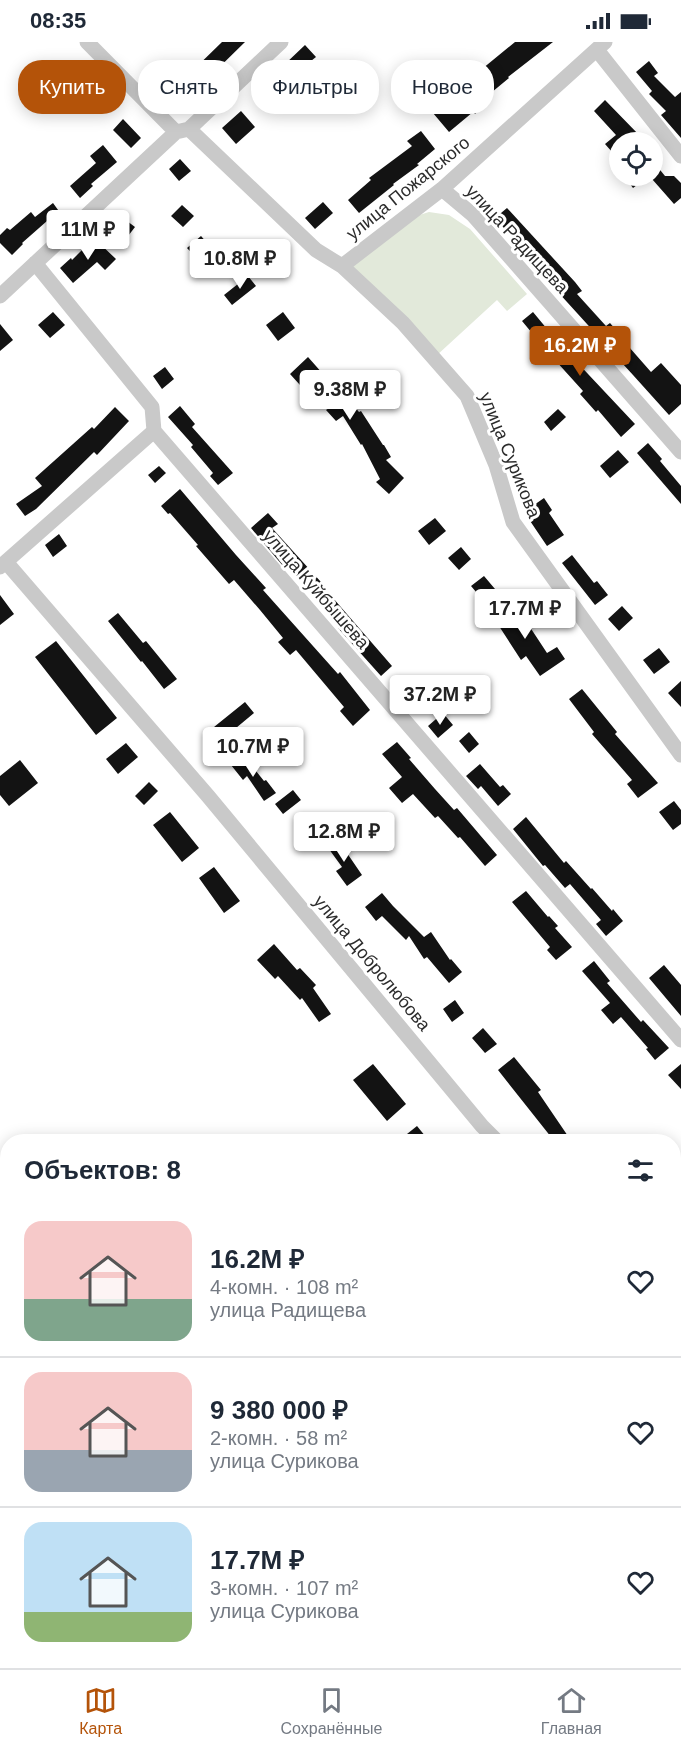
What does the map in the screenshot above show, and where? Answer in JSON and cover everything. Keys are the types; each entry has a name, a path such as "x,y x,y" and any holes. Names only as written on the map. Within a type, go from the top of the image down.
{"street":[{"name":"улица Сурикова","path":"87,42 316,250 342,266 403,324 467,396 496,465 513,522 681,755"},
{"path":"0,296 281,42"},
{"path":"601,46 681,156"},
{"name":"улица Пожарского","path":"342,266 442,189 601,46"},
{"name":"улица Радищева","path":"442,189 473,215 681,452"},
{"path":"3,565 154,432 152,407 35,263"},
{"name":"улица Куйбышева","path":"154,432 681,1040"},
{"name":"улица Добролюбова","path":"3,565 207,796 490,1134"}],"green space":[{"path":"429,212 449,215 470,229 527,294 507,311 497,300 436,356 346,266 413,217"}],"building":[{"path":"222,42 245,42 227,60 204,60"},
{"path":"515,42 553,42 494,90 493,60"},
{"path":"305,45 316,57 312,60 289,60"},
{"path":"649,61 658,73 654,76 675,97 681,92 681,138 661,115 666,111 649,94 652,91 636,72"},
{"path":"605,100 636,132 613,132 594,111"},
{"path":"241,111 255,127 236,144 222,128"},
{"path":"434,114 471,114 449,132"},
{"path":"123,119 141,138 131,148 113,130"},
{"path":"421,131 435,149 417,164 419,165 359,213 348,200 371,180 369,178 412,146 407,141"},
{"path":"103,145 117,162 91,184 93,186 80,198 70,186 96,163 90,156"},
{"path":"180,159 191,171 179,181 169,169"},
{"path":"663,174 665,176 674,176 681,183 681,198 674,204 658,186 663,186"},
{"path":"323,202 333,213 315,229 305,218"},
{"path":"53,203 66,221 54,230 47,221 12,255 0,243 0,235 7,228 10,230 31,212 35,217"},
{"path":"182,205 194,216 183,227 171,216"},
{"path":"507,208 575,282 582,291 577,294 606,326 610,323 651,372 661,363 681,385 681,404 669,415 610,350 609,352 595,337 597,335 557,291 559,289 495,218"},
{"path":"119,215 135,227 125,240 109,228"},
{"path":"201,236 216,253 222,249 231,259 210,277 201,267 203,265 187,248"},
{"path":"92,240 96,240 116,259 105,270 97,262 73,283 60,268 71,258 72,260"},
{"path":"248,276 256,286 232,305 224,295"},
{"path":"53,312 65,325 50,338 38,325"},
{"path":"283,312 295,328 278,341 266,325"},
{"path":"533,312 635,424 621,437 598,410 596,412 580,394 583,391 555,360 551,364 543,355 547,351 522,321"},
{"path":"0,324 13,340 0,351"},
{"path":"308,357 323,374 325,372 359,412 361,411 391,457 386,460 404,478 389,494 376,482 380,479 362,444 343,416 336,421 326,410 329,408 305,381 300,385 290,374"},
{"path":"165,367 174,379 162,389 153,376"},
{"path":"180,406 195,424 192,427 233,473 218,485 210,476 213,473 191,447 193,445 168,417"},
{"path":"115,407 129,421 97,455 94,452 36,509 25,516 16,504 42,486 35,478 92,427 94,429"},
{"path":"558,409 566,417 551,431 544,422"},
{"path":"648,443 681,486 681,504 637,453"},
{"path":"618,450 629,462 610,478 600,466"},
{"path":"159,466 166,473 155,483 148,475"},
{"path":"180,489 266,588 263,590 338,674 340,672 370,710 353,726 340,711 344,707 296,650 290,655 278,642 283,638 260,610 234,580 229,584 196,546 198,545 161,506"},
{"path":"544,498 552,510 549,513 564,535 547,546 524,512"},
{"path":"268,513 278,524 272,528 392,666 381,676 338,628 340,627 286,563 283,566 251,528"},
{"path":"435,518 446,531 429,545 418,531"},
{"path":"59,534 67,546 53,557 45,545"},
{"path":"461,547 471,559 459,570 448,558"},
{"path":"572,555 594,583 597,581 608,595 595,605 562,563"},
{"path":"484,576 495,589 482,599 471,586"},
{"path":"0,595 14,614 0,625"},
{"path":"509,602 519,617 522,615 547,653 557,647 565,659 540,676 526,656 521,660 499,626 497,627 489,616"},
{"path":"622,606 633,618 619,631 608,619"},
{"path":"118,613 143,643 146,641 177,679 164,689 108,621"},
{"path":"56,641 117,718 96,735 35,657"},
{"path":"659,648 670,662 654,674 643,660"},
{"path":"681,681 681,707 668,693"},
{"path":"416,682 428,695 411,710 400,697"},
{"path":"582,689 617,732 615,734 658,783 638,798 627,784 632,780 592,734 594,732 569,699"},
{"path":"245,702 254,713 224,738 214,727"},
{"path":"443,713 453,725 438,738 428,726"},
{"path":"469,732 479,744 469,753 459,741"},
{"path":"397,742 435,789 454,810 457,808 497,855 485,866 460,837 458,838 438,816 435,818 413,794 402,803 389,788 402,777 382,754"},
{"path":"126,743 138,757 118,774 106,759"},
{"path":"243,755 276,793 264,801 247,776 243,780 231,765"},
{"path":"20,760 38,783 9,806 0,795 0,776"},
{"path":"480,764 500,787 503,785 511,794 498,806 481,786 478,789 466,776"},
{"path":"149,782 158,791 144,805 135,796"},
{"path":"293,790 301,800 283,814 275,804"},
{"path":"674,801 681,810 681,824 673,830 659,812"},
{"path":"170,812 199,848 182,862 153,825"},
{"path":"526,817 564,863 566,861 623,921 606,936 596,924 601,920 570,884 565,888 545,865 543,866 513,829"},
{"path":"305,826 315,836 305,846 296,836"},
{"path":"336,837 362,875 347,886 336,871 342,867 326,845"},
{"path":"214,867 240,901 224,913 199,878"},
{"path":"526,891 558,926 555,928 572,947 556,960 547,950 550,947 512,902"},
{"path":"382,893 424,937 431,932 450,960 462,972 449,983 427,957 424,959 409,936 406,940 382,916 376,921 365,907"},
{"path":"274,944 297,970 300,968 316,985 313,988 331,1014 319,1022 302,998 300,1000 278,976 275,979 257,960"},
{"path":"594,961 610,981 607,983 641,1022 643,1020 669,1048 655,1060 646,1049 648,1048 621,1017 613,1024 601,1010 610,1003 582,971"},
{"path":"664,965 681,985 681,1016 649,978"},
{"path":"455,1000 464,1013 452,1022 443,1009"},
{"path":"483,1028 497,1044 485,1053 472,1038"},
{"path":"514,1057 541,1090 538,1092 567,1134 549,1134 498,1070"},
{"path":"373,1064 406,1104 387,1121 353,1080"},
{"path":"681,1064 681,1089 668,1075"},
{"path":"417,1126 424,1134 407,1134"}]}
